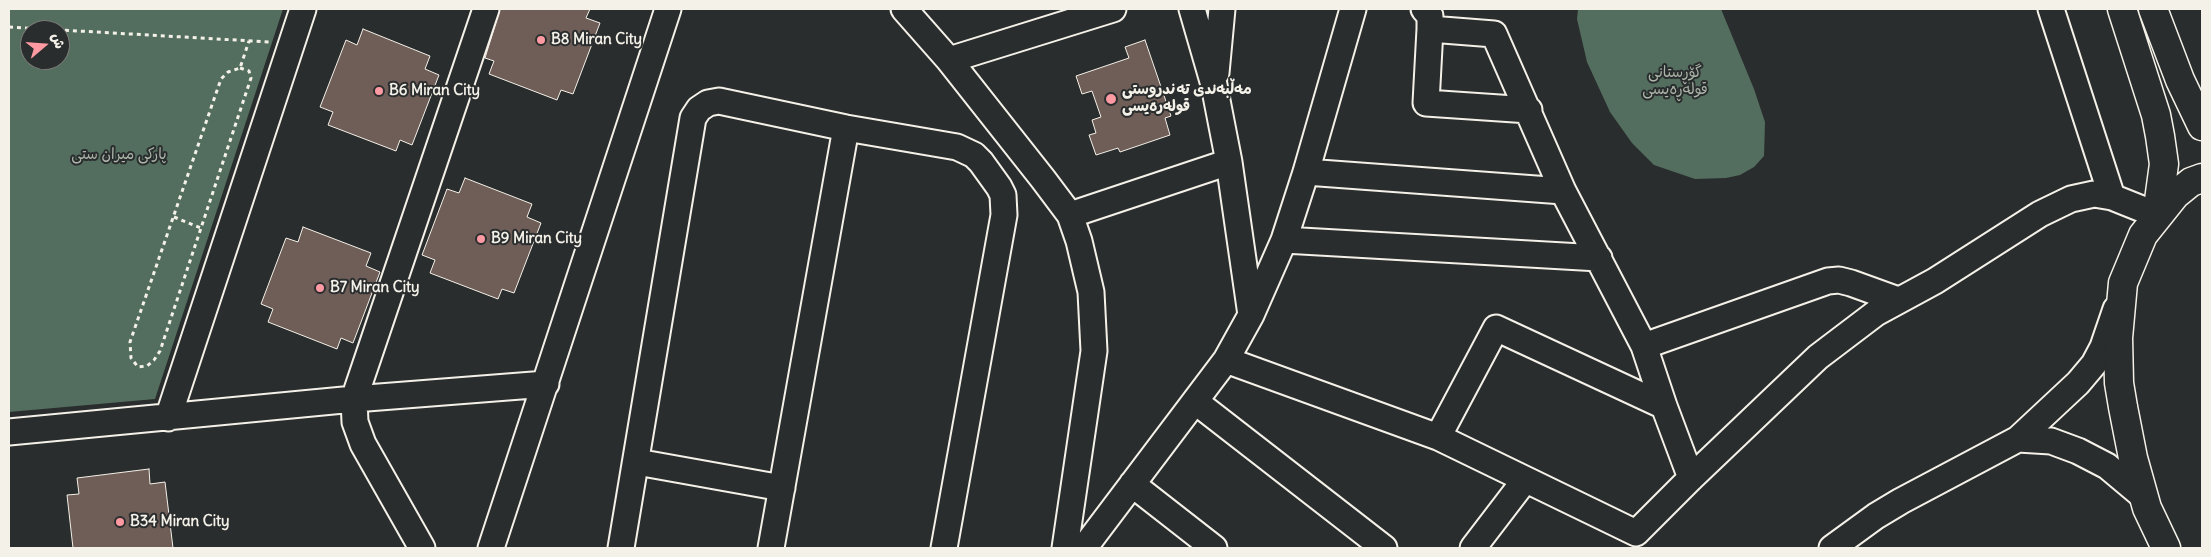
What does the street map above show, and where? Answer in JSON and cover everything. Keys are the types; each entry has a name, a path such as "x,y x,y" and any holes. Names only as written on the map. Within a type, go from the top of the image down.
{"main road":[{"path":"2122,9 2158,122 2164,164 2158,215"},
{"path":"2153,9 2180,80 2202,126"},
{"path":"2166,548 2144,497 2128,432 2119,383 2118,338 2123,283 2143,235 2158,215 2174,195 2191,182 2202,178"}],"street":[{"path":"168,418 303,9"},
{"path":"422,548 363,444 355,422 354,399 486,9"},
{"path":"491,548 668,9"},
{"path":"904,9 949,60 1070,215 1086,265 1091,292 1094,351 1065,548"},
{"path":"949,60 1113,9"},
{"path":"1192,9 1214,85 1229,162 1251,315"},
{"path":"1214,85 1222,9"},
{"path":"1084,548 1196,402 1226,360 1251,315 1284,240 1306,172 1353,9"},
{"path":"2051,9 2112,197"},
{"path":"1529,110 1426,103 1427,19 1494,34 1529,110 1563,191 1644,346 1691,478"},
{"path":"621,548 637,462 693,118 699,109 708,103 719,101 846,128 942,144 966,151 974,155 988,170 1002,195 1004,215 944,548"},
{"path":"772,548 846,128"},
{"path":"1070,215 1229,162"},
{"path":"1306,172 1563,191"},
{"path":"1226,360 1438,437 1636,533 1818,357 1851,330 1876,313 1946,274 2040,214 2071,199 2094,194 2112,197 2158,215"},
{"path":"1284,240 1599,258"},
{"path":"1644,346 1828,281 1839,280 1851,283 1898,300"},
{"path":"1832,548 1892,506 2018,440 2078,383 2094,364 2103,347 2122,294"},
{"path":"1438,437 1496,328 1664,406"},
{"path":"9,432 354,399 546,384"},
{"path":"1196,402 1384,548"},
{"path":"2018,440 2051,441 2078,451 2113,471 2144,497"},
{"path":"637,462 782,488"},
{"path":"1473,548 1525,480"},
{"path":"1132,484 1214,548"}],"path":[{"path":"9,26 292,43"},
{"path":"240,68 249,41"},
{"path":"240,68 249,71 251,78 160,351 147,366 138,368 131,358 130,342 221,79 228,72 240,68"},
{"path":"174,217 201,228"}],"green space":[{"name":"پارکی میران ستی","path":"9,9 283,9 155,399 9,412"},
{"name":"گۆڕستانی قولەڕەیسی","path":"1578,9 1721,9 1754,89 1765,122 1764,156 1754,167 1740,175 1726,178 1695,179 1654,165 1632,143 1610,112 1587,62 1577,19"}],"building":[{"name":"B8 Miran City","path":"500,9 590,9 586,18 600,23 573,94 561,90 557,100 489,74 494,61 485,58"},
{"name":"B6 Miran City","path":"363,29 430,56 425,69 439,75 412,145 400,140 396,151 328,125 333,112 320,107 346,40 357,45"},
{"name":"مەڵبەندی تەندروستی قولەرەیسی","path":"1145,40 1171,116 1165,118 1170,135 1120,152 1118,148 1096,155 1089,135 1096,133 1092,120 1101,117 1092,91 1082,94 1076,76 1129,58 1125,47"},
{"name":"B9 Miran City","path":"465,178 532,204 527,217 541,223 514,293 502,289 498,299 430,273 435,260 422,255 447,189 459,193"},
{"name":"B7 Miran City","path":"303,227 371,253 366,266 380,272 353,343 341,338 337,349 268,322 273,309 261,304 286,238 298,242"},
{"name":"B34 Miran City","path":"149,469 150,484 165,482 173,548 73,548 67,495 79,494 77,478"}],"place":[{"name":"B8 Miran City","path":"541,40"},
{"name":"B6 Miran City","path":"379,91"},
{"name":"مەڵبەندی تەندروستی قولەرەیسی","path":"1111,99"},
{"name":"B9 Miran City","path":"481,239"},
{"name":"B7 Miran City","path":"320,288"},
{"name":"B34 Miran City","path":"120,522"}]}
